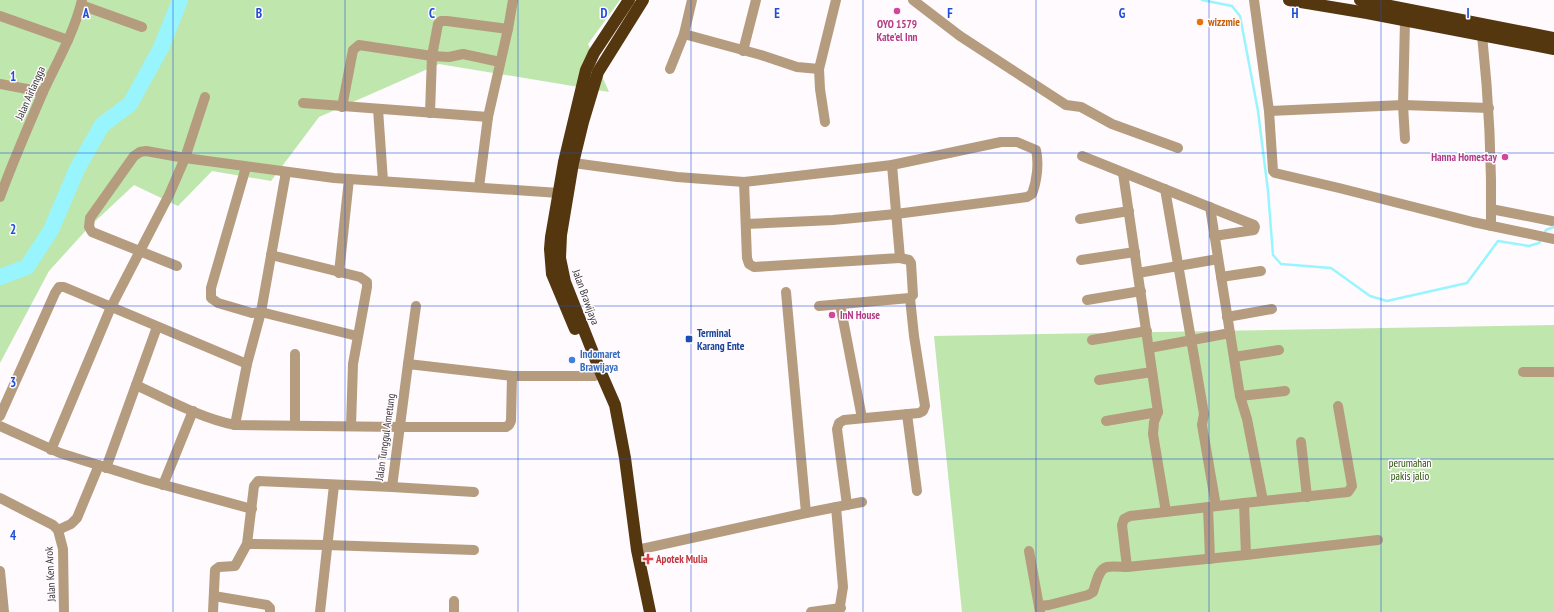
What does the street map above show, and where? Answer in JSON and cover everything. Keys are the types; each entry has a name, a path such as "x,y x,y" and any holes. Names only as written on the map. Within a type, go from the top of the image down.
{"highway":[{"name":"Jalan Brawijaya","path":"629,0 594,53 586,70 568,162 560,258 561,269 615,406 625,458 637,550 650,612"},
{"name":"Jalan Brawijaya","path":"643,0 598,72 559,193 550,250 552,274 607,408 617,451 629,544 644,612"},
{"path":"1289,0 1554,49"},
{"path":"1360,0 1396,4 1554,38"}],"street":[{"path":"479,187 488,118 513,0"},
{"path":"670,69 684,34 692,0"},
{"path":"744,51 756,0"},
{"path":"825,122 819,84 819,70 836,0"},
{"path":"912,0 960,36 1066,105 1077,107 1112,124 1178,148"},
{"path":"1254,0 1269,111 1274,173 1491,226 1552,238"},
{"path":"82,2 142,27"},
{"name":"Jalan Airlangga","path":"0,197 15,156 68,40 82,2"},
{"path":"0,16 68,40"},
{"path":"430,113 432,56 437,27 441,21 508,29"},
{"path":"1405,21 1403,105 1405,139"},
{"path":"684,34 797,67 819,70"},
{"path":"1482,35 1492,155 1491,226"},
{"path":"342,106 353,50 355,47 364,45 432,56 450,57 463,54 500,62"},
{"path":"0,84 43,92"},
{"path":"51,450 111,308 169,195 185,158 205,97"},
{"path":"303,103 488,118"},
{"path":"1269,111 1403,105 1489,108"},
{"path":"378,109 383,181"},
{"path":"568,162 677,177 744,182 892,165 1010,141 1032,147 1036,150 1038,156 1034,188 1032,194 1026,197 896,214 833,220 746,224"},
{"path":"177,266 92,232 89,227 90,218 134,156 140,152 246,167 349,179 559,193"},
{"path":"1082,156 1254,225 1255,227 1254,230 1214,236"},
{"path":"892,165 900,258"},
{"path":"246,167 211,288 211,298 218,303 252,313 261,312 358,336"},
{"path":"235,425 261,312 286,172"},
{"path":"1123,172 1158,412 1154,422 1153,434 1166,512"},
{"path":"339,273 349,179"},
{"path":"744,182 747,258 749,264 754,267 900,258 909,260 910,263 913,295 910,298 914,336 925,406 923,411 919,413 844,420 839,423 838,429 847,505"},
{"path":"1165,189 1204,414 1202,425 1212,507 1210,559"},
{"path":"1210,207 1240,396 1247,420 1263,501"},
{"path":"1491,209 1552,221"},
{"path":"1080,219 1129,211"},
{"path":"1081,260 1135,252"},
{"path":"271,255 360,277 367,282 353,364 350,426"},
{"path":"1138,273 1218,259"},
{"path":"1221,277 1261,271"},
{"path":"0,416 59,286 248,364"},
{"path":"1087,300 1141,291"},
{"path":"786,292 806,513"},
{"path":"819,306 910,298"},
{"path":"840,304 862,418"},
{"name":"Jalan Tunggul Ametung","path":"213,612 214,572 216,569 235,566 247,544 245,508 254,486 258,481 263,480 392,488 416,306"},
{"path":"1227,317 1272,309"},
{"path":"58,530 71,524 77,518 103,466 136,385 157,327"},
{"path":"1092,340 1147,331"},
{"path":"1149,348 1230,333"},
{"path":"1234,358 1280,350"},
{"path":"295,354 295,425"},
{"path":"408,364 512,376 595,376"},
{"path":"1099,380 1152,372"},
{"path":"1523,372 1554,372"},
{"path":"136,385 193,411 225,423 235,425 506,427 509,425 510,421 512,376"},
{"path":"1240,396 1285,391"},
{"path":"1127,567 1122,525 1124,519 1130,516 1348,492 1352,486 1338,406"},
{"path":"163,485 193,411"},
{"path":"1106,420 1158,412"},
{"path":"908,414 917,491"},
{"path":"0,426 51,450 163,485 245,508"},
{"path":"1301,442 1308,497"},
{"path":"320,612 334,485"},
{"path":"392,488 474,492"},
{"name":"Jalan Ken Arok","path":"0,498 53,525 58,530 63,549 64,612"},
{"path":"637,550 862,502"},
{"path":"1244,504 1246,555"},
{"path":"811,612 840,610 843,587 836,507"},
{"path":"1028,551 1040,609 1049,605 1088,595 1093,592 1102,569 1108,567 1127,567 1210,559 1378,540"},
{"path":"247,544 474,550"},
{"path":"0,571 4,612"},
{"path":"214,596 267,605 270,608 270,612"},
{"path":"454,601 454,612"}],"green space":[{"path":"0,0 620,0 588,44 609,92 439,64 319,117 271,181 212,171 178,206 134,185 89,227 49,271 0,363"},
{"name":"perumahan pakis jalio","path":"1554,325 1554,612 962,612 934,336"}],"waterway":[{"path":"0,277 27,267 51,230 77,169 102,125 130,104 161,48 180,0"},
{"path":"1202,0 1232,6 1240,16 1258,111 1268,191 1273,255 1281,264 1331,268 1370,296 1387,301 1467,283 1498,241 1529,246 1539,243 1542,238"},
{"path":"1544,234 1546,230 1554,227"}],"place":[{"name":"OYO 1579 Kate'el Inn","path":"897,11"},
{"name":"wizzmie","path":"1200,22"},
{"name":"Hanna Homestay","path":"1505,157"},
{"name":"InN House","path":"832,315"},
{"name":"Terminal Karang Ente","path":"689,339"},
{"name":"Indomaret Brawijaya","path":"572,360"},
{"name":"Apotek Mulia","path":"648,559"}]}
